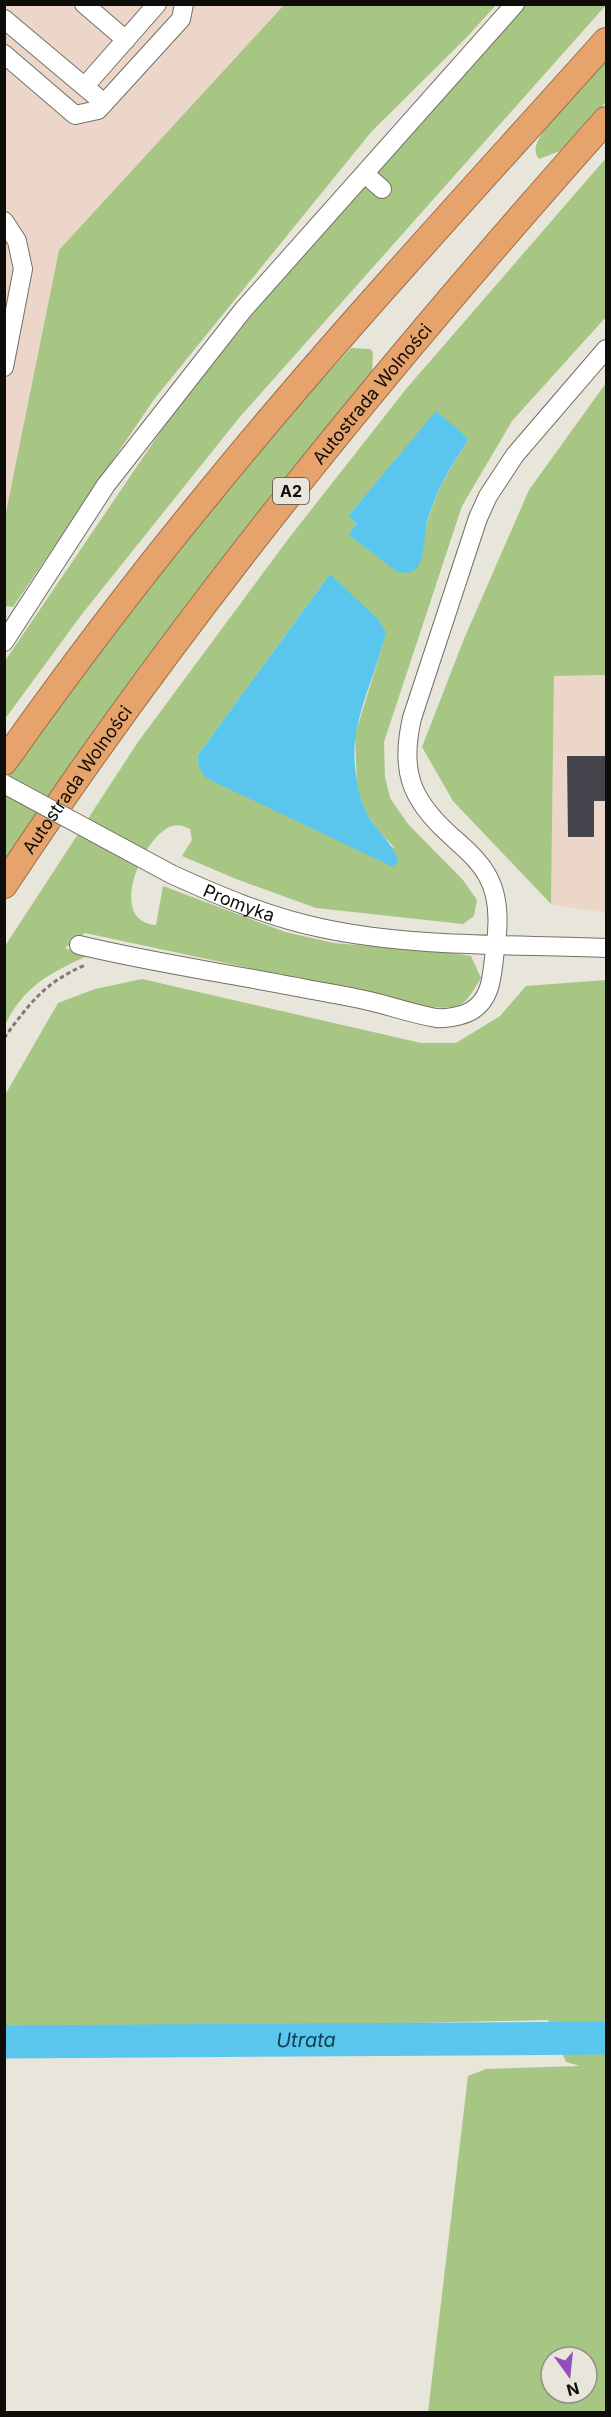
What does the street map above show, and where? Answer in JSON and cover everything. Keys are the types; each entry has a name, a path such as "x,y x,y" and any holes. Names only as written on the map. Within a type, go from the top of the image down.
{"highway":[{"path":"4,762 100,629 204,498 373,303 606,41"},
{"name":"Autostrada Wolności","path":"4,885 97,748 251,543 405,350 606,120"}],"street":[{"path":"84,4 126,40"},
{"path":"85,86 157,4"},
{"path":"4,54 75,115 98,110 182,19 184,4"},
{"path":"4,642 106,485 243,310 515,4"},
{"path":"4,19 104,103"},
{"path":"365,174 382,189"},
{"path":"4,221 17,241 23,269 4,367"},
{"path":"79,945 111,953 357,998 438,1018 472,1010 485,999 490,985 496,944 497,902 491,882 479,863 441,827 423,807 414,792 406,760 407,740 434,648 478,518 488,496 515,454 606,349"},
{"name":"Promyka","path":"4,784 171,874 217,895 269,914 320,928 428,942 606,948"}],"path":[{"path":"4,1038 32,1000 47,986 71,971 111,953"}],"shaded area":[{"path":"5,5 284,5 59,250 5,517"},
{"path":"606,675 606,913 551,904 554,676"}],"green space":[{"path":"284,5 496,5 372,131 155,398 13,607 5,606 5,517 59,250"},
{"path":"526,5 606,5 239,418 82,614 5,719 5,661 165,425 298,257"},
{"path":"606,58 606,102 560,151 539,159 536,146 547,126"},
{"path":"606,158 606,317 512,421 462,506 384,742 385,777 390,798 408,824 463,880 477,900 474,916 463,924 316,908 236,879 182,856 192,840 190,829 179,825 161,832 151,844 134,877 131,894 133,909 141,920 156,925 163,886 285,932 334,943 471,956 481,978 476,987 463,1003 457,1006 432,1007 85,933 65,948 87,956 61,968 39,982 21,1000 5,1025 5,946 138,742 289,538 406,389","holes":["436,412 469,439 443,482 426,527 348,534 357,523 348,516","330,574 383,644 355,735 357,787 365,811 377,829 395,848 199,768 197,756"]},
{"path":"351,348 370,349 373,352 372,374 5,865 5,781 113,632 275,431"},
{"path":"606,383 606,675 554,676 551,904 453,801 422,747 464,639 529,490"},
{"path":"142,979 421,1043 456,1043 500,1016 526,986 606,980 606,2412 428,2412 468,2076 486,2069 580,2066 566,2062 548,2020 5,2032 5,1095 58,1003 95,989"}],"water":[{"path":"436,411 469,439 435,499 427,522 420,563 411,572 397,572 348,534 357,523 348,516"},
{"path":"330,574 378,619 386,632 359,721 355,742 355,761 361,799 372,822 395,853 398,861 393,867 206,778 199,768 197,756"}],"building":[{"path":"567,756 606,756 606,801 594,801 594,837 568,837"}],"waterway":[{"name":"Utrata","path":"4,2042 606,2038"},
{"path":"583,2039 606,2047"}]}
